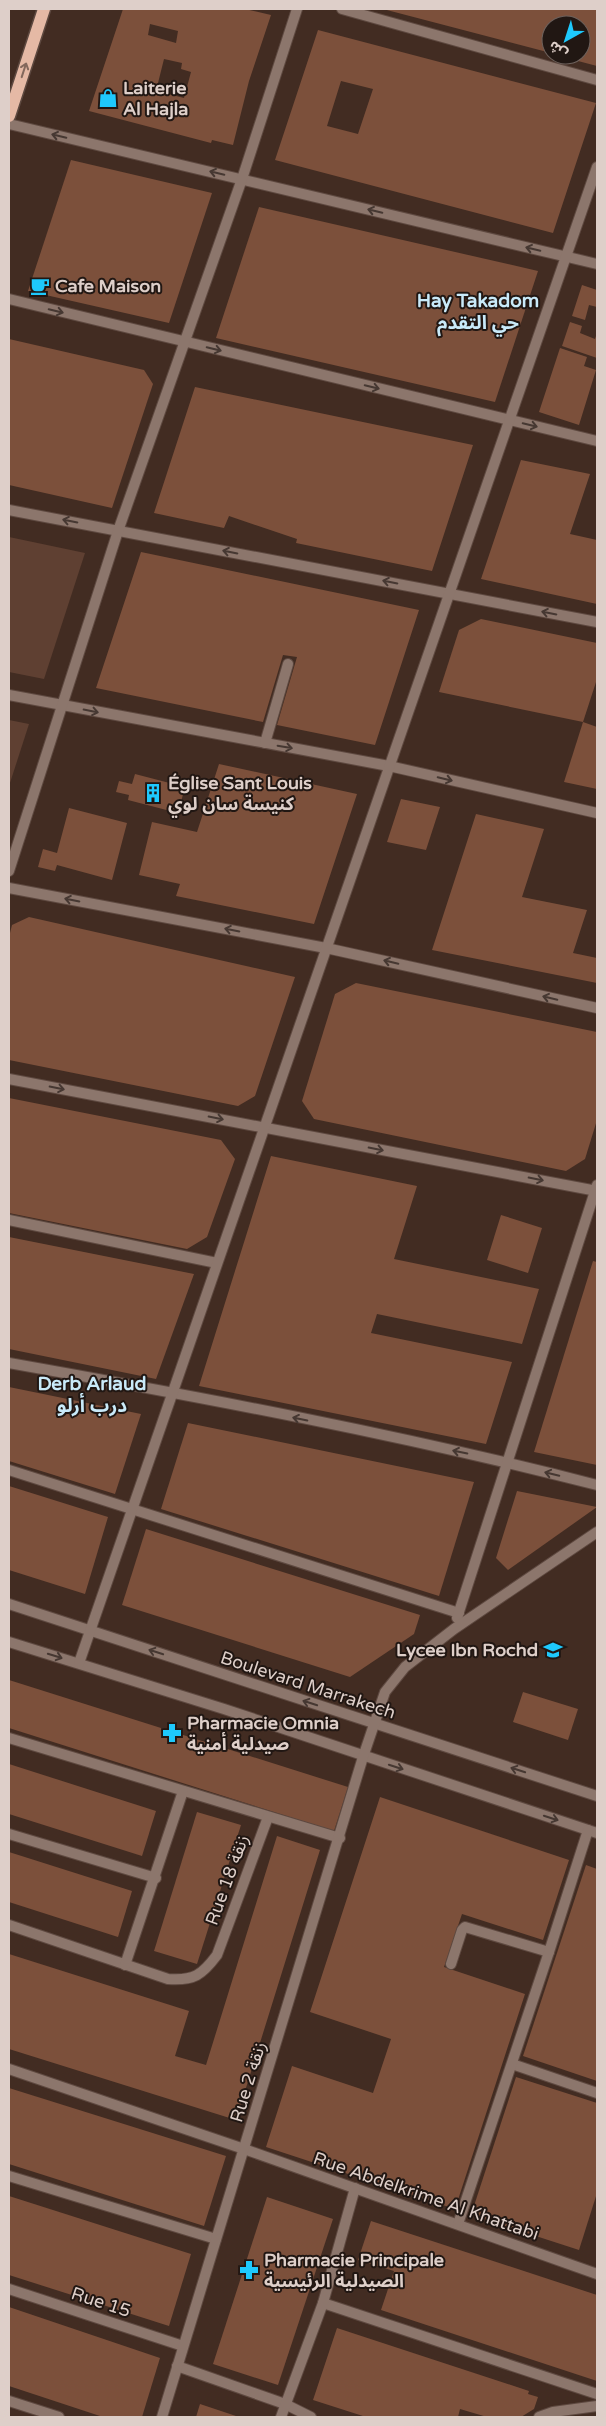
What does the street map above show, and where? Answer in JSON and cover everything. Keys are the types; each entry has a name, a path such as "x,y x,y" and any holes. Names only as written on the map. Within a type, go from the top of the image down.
{"main road":[{"path":"9,116 44,9"}],"street":[{"path":"9,871 118,531 242,179 297,9"},
{"path":"342,9 597,80"},
{"path":"9,124 597,264"},
{"path":"79,1663 216,1263 451,594 508,420 567,257 597,167"},
{"path":"9,299 597,442"},
{"path":"9,510 597,622"},
{"path":"265,743 288,664"},
{"path":"9,695 389,766 597,813"},
{"path":"9,888 326,948 597,1008"},
{"path":"9,1080 597,1189 454,1629"},
{"path":"9,1220 216,1263"},
{"path":"9,1363 172,1392 507,1462 597,1485"},
{"path":"9,1470 459,1614"},
{"name":"Rue 2 زنقة","path":"162,2417 340,1838 363,1756 385,1692 405,1667 454,1629 597,1532"},
{"name":"Boulevard Marrakech","path":"9,1604 597,1796"},
{"path":"9,1642 79,1663 592,1831 549,1952 458,2224"},
{"path":"9,1738 340,1838"},
{"path":"9,1925 125,1965 156,1878 183,1791"},
{"name":"Rue 18 زنقة","path":"125,1965 168,1979 183,1980 193,1978 202,1973 217,1955 268,1817"},
{"path":"9,1834 156,1878"},
{"path":"451,1964 462,1930 465,1927 549,1952"},
{"path":"512,2064 597,2093"},
{"name":"Rue Abdelkrime Al Khattabi","path":"9,2069 244,2148 597,2274"},
{"path":"9,2176 216,2239"},
{"path":"281,2417 323,2303 355,2188"},
{"name":"Rue 15","path":"9,2290 184,2346"},
{"path":"323,2303 597,2394"},
{"path":"177,2366 285,2404 311,2417"},
{"path":"9,2401 59,2417"},
{"path":"539,2417 554,2412 597,2406"}],"shaded area":[{"path":"9,537 85,553 44,679 9,672"},
{"path":"9,720 29,724 9,786"}],"building":[{"path":"123,9 245,9 271,15 249,81 233,145 212,140 211,143 89,111","holes":["150,24 178,31 176,43 148,35","164,59 182,63 181,69 191,72 184,98 156,91"]},
{"path":"383,9 597,9 597,66 591,64 591,15 541,15 541,50"},
{"path":"318,30 596,103 553,233 275,160","holes":["341,81 373,89 358,134 327,126"]},
{"path":"71,160 212,193 169,323 28,291"},
{"path":"259,207 538,271 495,402 216,338"},
{"path":"582,285 597,290 597,307 589,305 585,320 572,316"},
{"path":"570,322 582,326 580,333 595,339 597,333 597,358 562,346"},
{"path":"9,339 144,370 153,384 112,508 9,485"},
{"path":"560,348 587,357 584,366 596,370 579,425 539,412"},
{"path":"195,387 473,445 432,571 296,543 297,539 229,516 224,528 154,513"},
{"path":"521,460 590,474 570,534 597,540 597,604 481,579"},
{"path":"141,552 419,610 375,745 277,725 297,657 283,655 263,722 96,688"},
{"path":"481,619 597,643 597,679 583,722 439,692 459,630"},
{"path":"583,722 597,727 597,789 564,782"},
{"path":"219,764 357,794 314,924 176,896 180,884 139,875 152,822 197,832"},
{"name":"Église Sant Louis كنيسة سان لوي","path":"135,774 185,787 178,813 128,800 129,795 116,792 119,781 132,784"},
{"path":"401,799 440,807 426,850 387,842"},
{"path":"69,808 127,823 112,880 57,865 55,871 38,867 43,849 57,853"},
{"path":"476,814 544,829 522,897 587,910 573,953 597,958 597,983 432,950"},
{"path":"29,917 295,977 255,1096 238,1106 9,1060 9,937 12,925"},
{"path":"356,983 597,1032 597,1120 585,1159 566,1171 314,1119 302,1101 335,994"},
{"path":"9,1098 221,1140 235,1159 207,1237 187,1249 9,1213"},
{"path":"271,1156 417,1186 394,1259 539,1289 522,1344 377,1314 371,1333 512,1362 486,1444 199,1386"},
{"path":"501,1215 542,1228 528,1273 487,1260"},
{"path":"9,1237 194,1274 156,1379 9,1349"},
{"path":"593,1261 597,1262 597,1465 534,1452"},
{"path":"9,1387 141,1414 115,1494 9,1461"},
{"path":"188,1423 474,1482 439,1596 161,1509"},
{"path":"9,1486 108,1517 85,1594 9,1570"},
{"path":"517,1491 597,1507 508,1570 496,1558"},
{"path":"146,1529 420,1615 414,1634 350,1677 122,1605"},
{"path":"9,1680 348,1787 334,1831 9,1728"},
{"path":"523,1692 578,1709 568,1740 513,1722"},
{"path":"9,1764 156,1811 142,1856 9,1814"},
{"path":"380,1797 569,1860 543,1940 462,1914 444,1967 525,1994 455,2209 266,2147 292,2066 373,2093 391,2039 310,2012"},
{"path":"197,1812 241,1825 197,1964 154,1951"},
{"path":"277,1836 320,1850 236,2120 9,2049 9,1954 189,2011 175,2056 206,2065"},
{"path":"9,1852 132,1891 118,1937 9,1902"},
{"path":"586,1865 597,1869 597,2081 523,2056"},
{"path":"516,2077 597,2103 597,2193 579,2250 471,2215"},
{"path":"9,2088 226,2156 204,2226 9,2164"},
{"path":"9,2196 191,2254 169,2326 9,2275"},
{"path":"267,2197 333,2219 278,2385 213,2364"},
{"path":"371,2221 597,2295 597,2381 381,2310 394,2271 358,2260"},
{"path":"9,2307 160,2358 142,2417 103,2417 9,2386"},
{"path":"337,2328 529,2391 528,2394 538,2397 534,2409 521,2417 487,2417 460,2409 458,2417 366,2417 313,2400"},
{"path":"200,2404 239,2417 196,2417"}],"place":[{"name":"Laiterie Al Hajla","path":"108,98"},
{"name":"Cafe Maison","path":"40,286"},
{"name":"Église Sant Louis كنيسة سان لوي","path":"153,793"},
{"name":"Lycee Ibn Rochd","path":"553,1650"},
{"name":"Pharmacie Omnia صيدلية أمنية","path":"172,1733"},
{"name":"Pharmacie Principale الصيدلية الرئيسية","path":"249,2270"}],"district":[{"name":"Hay Takadom حي التقدم","path":"478,312"},
{"name":"Derb Arlaud درب أرلو","path":"92,1395"}]}
